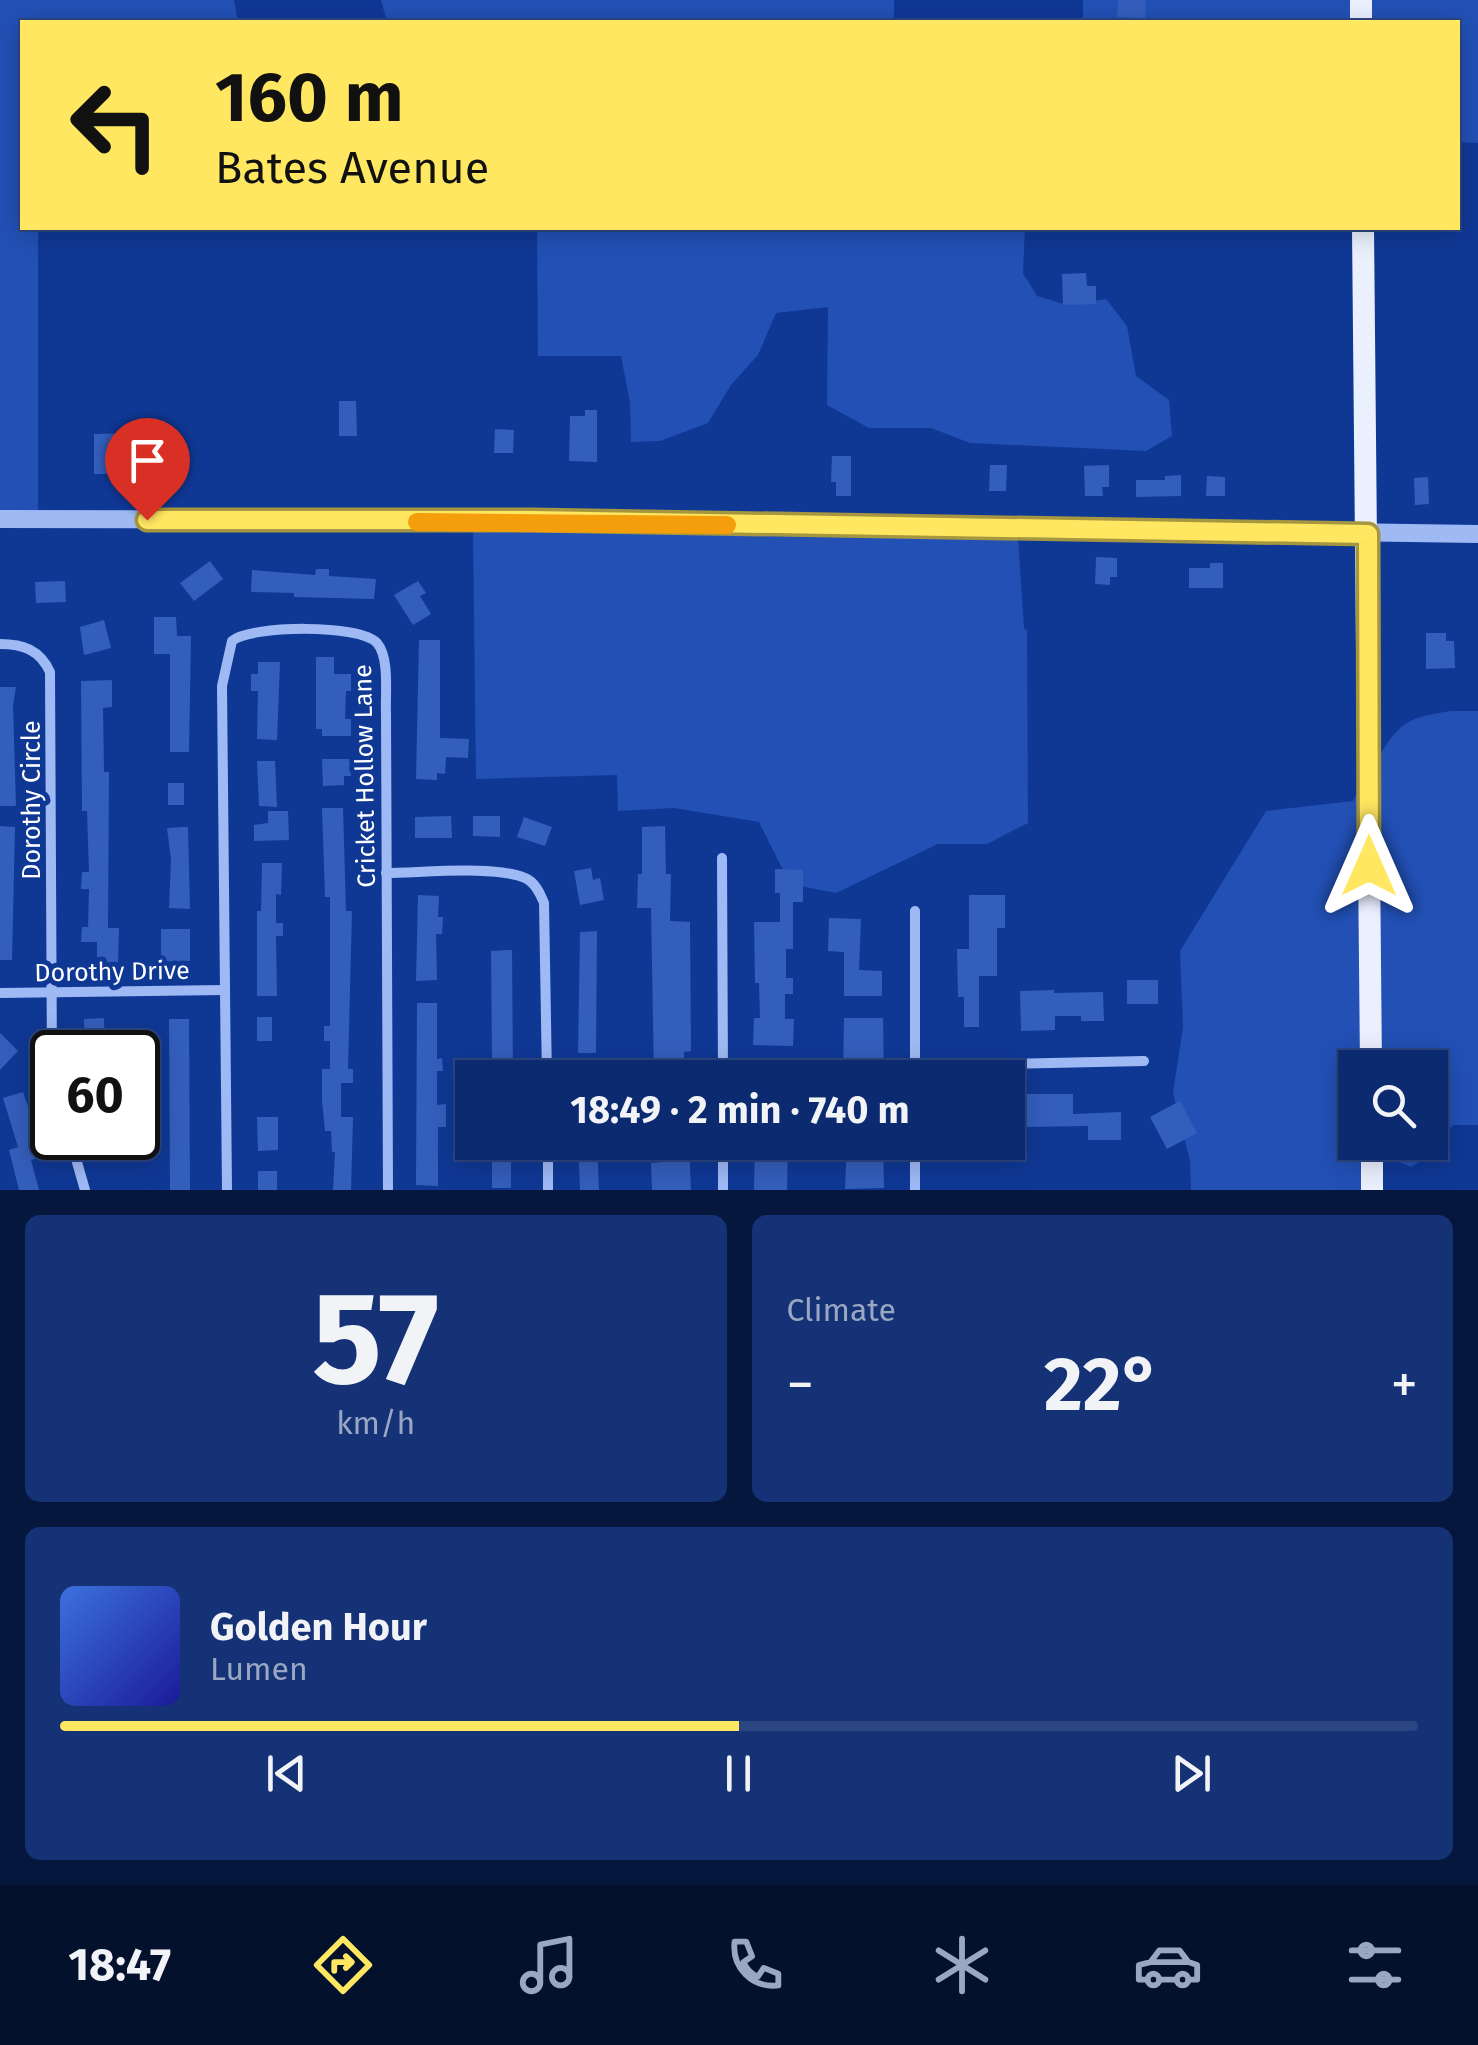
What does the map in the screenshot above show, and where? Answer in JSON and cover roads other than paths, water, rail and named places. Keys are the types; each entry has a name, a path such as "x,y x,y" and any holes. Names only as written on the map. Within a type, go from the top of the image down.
{"main road":[{"path":"1363,230 1371,1050"},
{"path":"1372,1160 1372,1190"}],"street":[{"path":"0,519 532,520 1478,534"},
{"name":"Cricket Hollow Lane","path":"227,1190 222,686 226,658 236,637 269,630 332,631 362,636 378,644 382,651 386,698 388,1190"},
{"name":"Dorothy Circle","path":"0,644 14,644 36,652 50,672 52,1030"},
{"path":"722,858 723,1060"},
{"path":"386,873 502,872 534,883 544,903 547,1060"},
{"path":"915,911 915,1060"},
{"name":"Dorothy Drive","path":"0,993 225,990"},
{"path":"1025,1067 1144,1061"},
{"path":"76,1160 85,1190"},
{"path":"548,1160 548,1190"},
{"path":"723,1160 723,1190"},
{"path":"915,1160 915,1190"}]}
